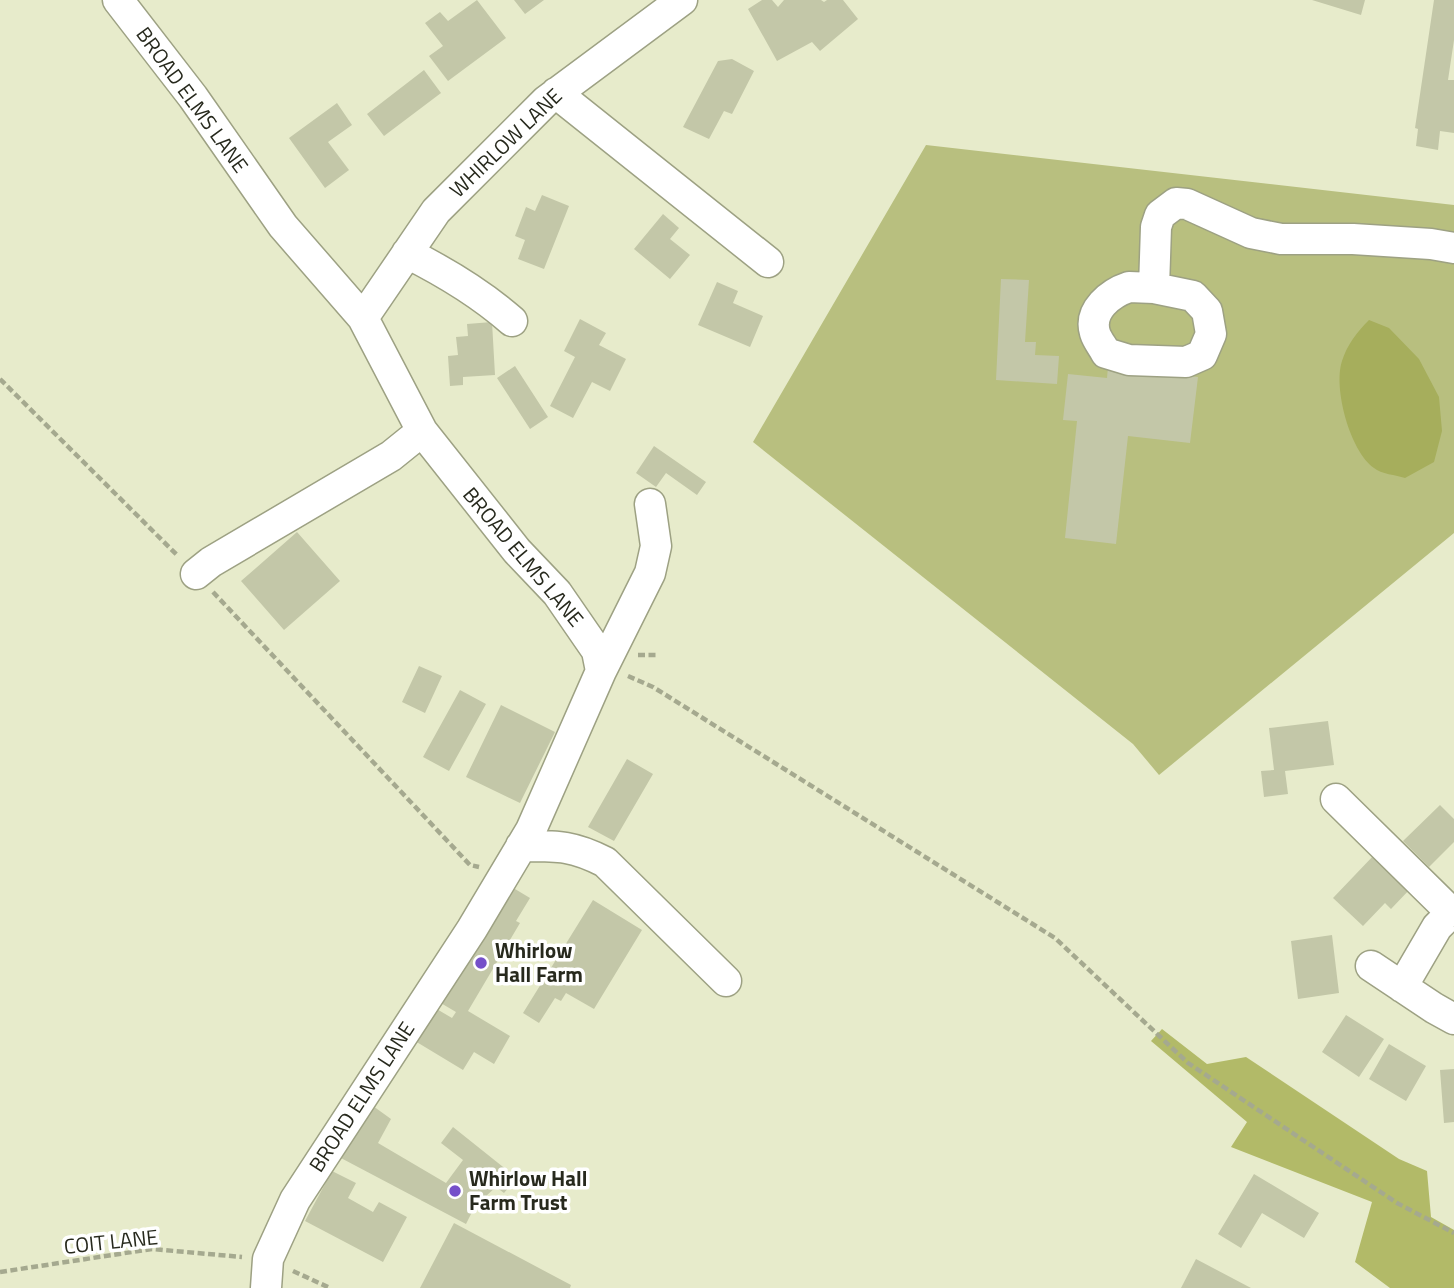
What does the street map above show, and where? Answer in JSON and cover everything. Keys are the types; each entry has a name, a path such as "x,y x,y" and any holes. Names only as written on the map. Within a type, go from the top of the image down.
{"street":[{"name":"BROAD ELMS LANE","path":"118,0 193,97 283,226 363,318 422,430 517,551 557,593 597,651 601,671 531,830 296,1200 267,1273"},
{"name":"WHIRLOW LANE","path":"363,318 436,211 556,93 682,0"},
{"path":"556,93 768,262"},
{"path":"1154,288 1156,227 1160,215 1176,203 1187,204 1251,233 1281,239 1353,239 1454,248"},
{"path":"407,253 452,275 487,299 512,321"},
{"path":"195,574 391,456 422,430"},
{"path":"601,671 650,573 656,546 650,504"},
{"path":"1336,800 1453,911 1437,927 1402,987"},
{"path":"521,846 560,846 581,850 605,862 726,981"},
{"path":"1371,966 1434,1008 1454,1018"}],"path":[{"path":"0,379 195,574 470,865 504,874"},
{"path":"601,671 632,676 653,687 1055,938 1188,1063 1397,1203 1454,1233"},
{"name":"COIT LANE","path":"0,1272 152,1249 267,1273"},
{"path":"267,1273 330,1288"}],"shaded area":[{"path":"926,145 1454,205 1454,533 1159,775 1133,744 753,442"},
{"path":"1369,320 1389,328 1419,359 1439,397 1442,431 1434,462 1405,478 1377,470 1365,460 1351,434 1342,402 1342,361 1353,339"},
{"path":"1162,1029 1207,1064 1246,1057 1399,1159 1427,1171 1431,1217 1454,1230 1454,1288 1390,1288 1355,1262 1372,1202 1231,1147 1247,1122 1151,1041"}],"building":[{"path":"477,0 506,38 448,81 429,56 443,46 425,23 440,12 448,21"},
{"path":"514,0 544,0 525,14"},
{"path":"762,0 772,0 778,7 784,0 843,0 858,19 820,51 812,42 777,61 748,9"},
{"path":"1312,0 1365,0 1361,15"},
{"path":"1434,0 1454,0 1454,40 1448,80 1454,80 1454,133 1440,131 1438,150 1416,146 1418,129 1415,128"},
{"path":"732,59 754,71 732,114 724,111 709,139 683,127 718,61"},
{"path":"424,70 441,93 384,136 367,114"},
{"path":"337,103 352,125 328,142 349,170 325,188 289,138"},
{"path":"542,195 569,206 544,269 518,259 525,240 515,236 526,207 535,211"},
{"path":"663,214 679,228 670,239 690,255 670,279 634,249"},
{"path":"1001,279 1029,280 1025,342 1036,342 1035,355 1059,356 1057,384 996,380"},
{"path":"717,282 738,291 733,303 763,316 750,347 698,325"},
{"path":"580,319 606,333 599,345 626,359 610,391 592,382 573,418 550,406 575,357 564,351"},
{"path":"492,322 495,375 463,377 463,385 450,386 448,356 458,355 456,337 468,336 467,324"},
{"path":"1132,345 1171,349 1169,374 1198,377 1190,443 1128,436 1116,544 1065,538 1077,421 1063,420 1068,374 1107,378 1108,367 1130,370"},
{"path":"515,366 548,417 530,429 497,378"},
{"path":"654,446 706,482 697,495 666,473 656,487 636,473"},
{"path":"297,532 340,581 284,630 241,581"},
{"path":"419,666 442,676 425,713 402,702"},
{"path":"460,690 486,704 449,771 423,757"},
{"path":"501,705 555,732 520,803 466,777"},
{"path":"1328,721 1334,765 1285,771 1288,794 1264,797 1261,771 1274,770 1269,728"},
{"path":"627,759 653,774 614,841 588,827"},
{"path":"1440,805 1454,819 1454,842 1429,867 1403,841"},
{"path":"1375,854 1411,888 1391,909 1385,903 1363,926 1333,898"},
{"path":"510,886 530,898 516,921 520,923 468,1011 510,1036 494,1064 474,1052 463,1070 415,1041 435,1008 452,1018 456,1012 439,1002"},
{"path":"593,900 642,930 594,1009 566,993 561,1001 555,998 539,1023 523,1013"},
{"path":"1332,935 1339,993 1298,999 1291,941"},
{"path":"1346,1015 1384,1039 1359,1077 1322,1052"},
{"path":"1389,1044 1426,1066 1406,1101 1369,1079"},
{"path":"1454,1069 1454,1122 1444,1123 1440,1070"},
{"path":"373,1106 391,1119 378,1143 446,1183 463,1160 441,1143 453,1127 517,1178 504,1193 496,1187 475,1206 466,1224 339,1157"},
{"path":"332,1171 356,1183 348,1198 373,1212 379,1202 407,1217 383,1262 305,1221"},
{"path":"1254,1174 1319,1213 1304,1238 1262,1213 1241,1248 1218,1234"},
{"path":"454,1223 571,1285 570,1288 420,1288"},
{"path":"1196,1259 1251,1288 1181,1288"}],"place":[{"name":"Whirlow Hall Farm","path":"481,963"},
{"name":"Whirlow Hall Farm Trust","path":"455,1191"}]}
